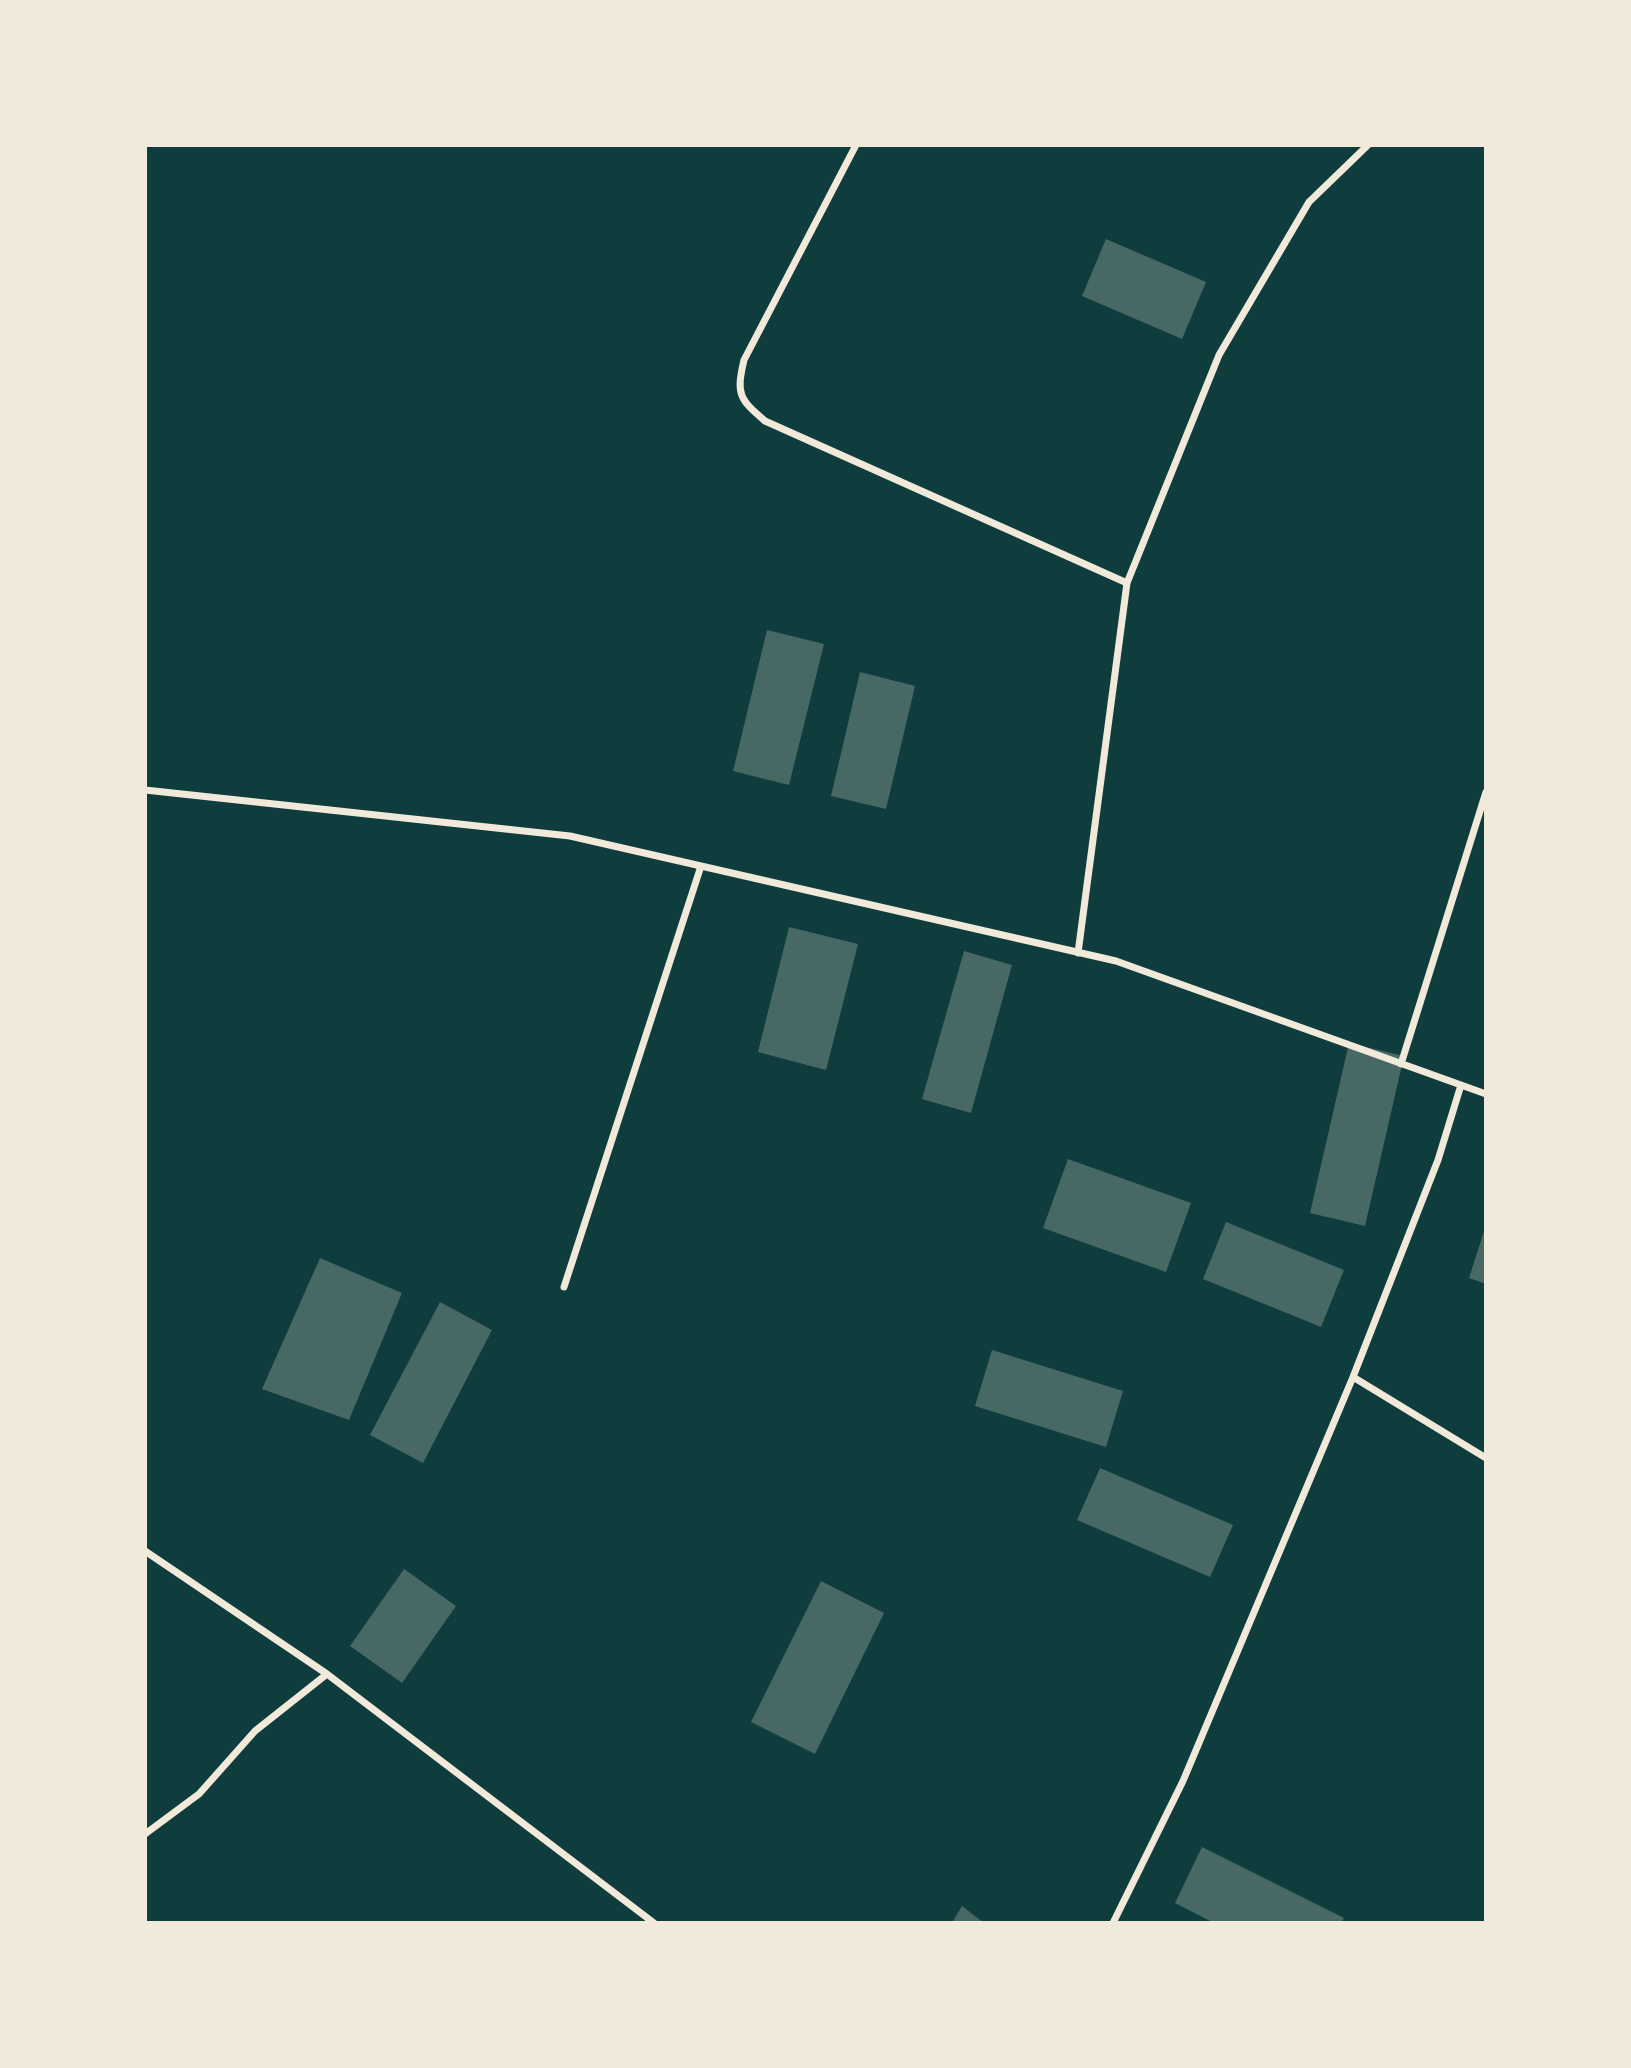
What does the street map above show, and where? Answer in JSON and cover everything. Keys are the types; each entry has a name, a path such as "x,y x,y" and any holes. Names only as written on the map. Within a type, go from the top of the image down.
{"street":[{"path":"856,145 744,360 738,383 745,404 765,421 1127,583"},
{"path":"1078,953 1127,583 1219,355 1309,202 1368,145"},
{"path":"145,790 570,836 1116,961 1486,1094"},
{"path":"1401,1064 1486,792"},
{"path":"565,1287 701,866"},
{"path":"1113,1923 1183,1780 1353,1377 1438,1160 1461,1085"},
{"path":"1353,1377 1486,1458"},
{"path":"145,1551 327,1674 650,1922"},
{"path":"145,1834 199,1794 255,1731 327,1674"}],"building":[{"path":"1106,239 1206,282 1182,339 1082,296"},
{"path":"767,630 824,644 789,785 733,771"},
{"path":"860,672 915,686 886,809 831,796"},
{"path":"789,927 858,944 826,1070 758,1052"},
{"path":"964,951 1012,965 971,1113 922,1099"},
{"path":"1349,1043 1404,1056 1365,1226 1310,1213"},
{"path":"1068,1159 1191,1203 1166,1272 1043,1228"},
{"path":"1226,1222 1344,1270 1321,1327 1203,1279"},
{"path":"1486,1228 1486,1284 1469,1278"},
{"path":"320,1258 402,1293 349,1420 262,1389"},
{"path":"440,1302 492,1330 423,1463 370,1435"},
{"path":"992,1350 1123,1391 1106,1447 975,1406"},
{"path":"1100,1468 1233,1525 1210,1577 1077,1520"},
{"path":"404,1569 456,1606 402,1683 350,1646"},
{"path":"821,1581 884,1613 815,1754 751,1722"},
{"path":"1202,1847 1344,1918 1341,1923 1214,1923 1175,1903"},
{"path":"962,1906 984,1923 952,1923"}]}
